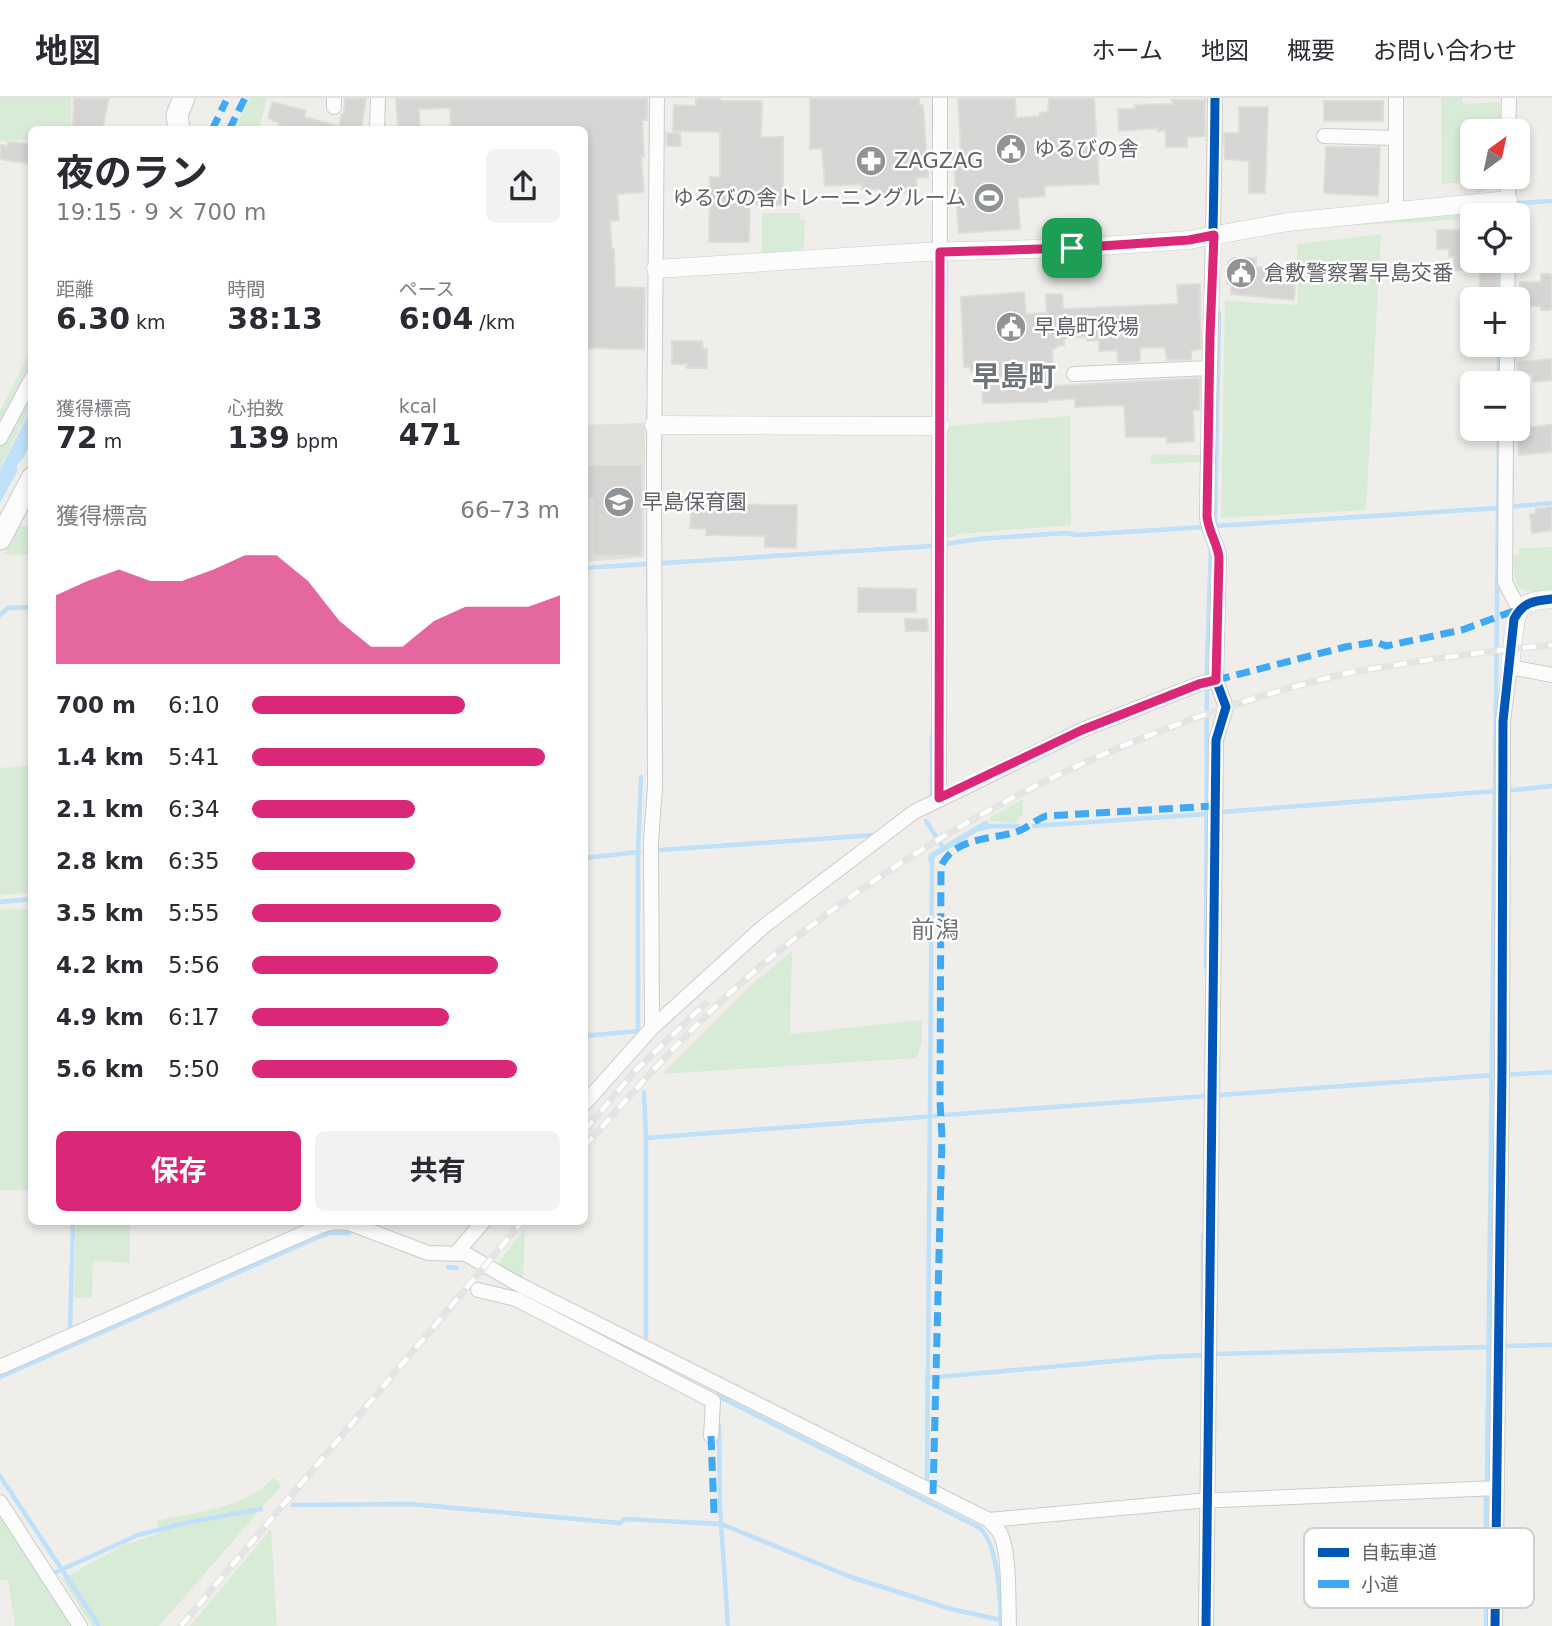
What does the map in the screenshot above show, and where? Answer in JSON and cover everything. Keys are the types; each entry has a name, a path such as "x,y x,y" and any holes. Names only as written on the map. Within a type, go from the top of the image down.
{"main road":[{"path":"174,126 184,98"},
{"path":"0,539 28,486"}],"street":[{"path":"377,126 378,98"},
{"path":"652,1028 657,98"},
{"path":"934,801 940,545 940,98"},
{"path":"1206,1626 1203,1501 1213,1096 1216,740 1226,707 1209,681 1219,557 1211,533 1209,368 1215,98"},
{"path":"1396,98 1396,212"},
{"path":"1508,119 1509,98"},
{"path":"1324,136 1396,138"},
{"path":"656,269 1189,240 1288,222 1396,212 1460,210"},
{"path":"1074,374 1209,368"},
{"path":"0,438 28,386"},
{"path":"654,425 940,426"},
{"path":"1506,441 1505,582 1519,609"},
{"path":"1496,1528 1503,722 1514,619 1519,609 1532,601 1552,599"},
{"path":"1512,652 1552,675"},
{"path":"588,1100 652,1028 763,926 891,828 934,801 1082,730 1209,681"},
{"path":"0,1367 324,1225"},
{"path":"363,1225 428,1253 466,1254 519,1293 712,1392 989,1520 1000,1533 1008,1582 1009,1626"},
{"path":"457,1252 480,1225"},
{"path":"478,1290 519,1293"},
{"path":"711,1436 712,1392"},
{"path":"989,1520 1203,1501 1497,1488"},
{"path":"0,1503 80,1626"},
{"path":"1495,1608 1495,1626"}],"shaded area":[{"path":"645,423 644,557 588,562 588,425"}],"green space":[{"path":"0,98 71,98 71,126 28,126 28,140 0,141"},
{"path":"250,98 267,98 260,126 236,126"},
{"path":"1441,98 1462,98 1463,104 1500,102 1500,119 1460,119 1460,182 1442,184"},
{"path":"1460,212 1460,220 1321,227"},
{"path":"762,213 800,213 800,220 805,220 804,246 800,250 762,253"},
{"path":"1381,234 1366,510 1221,518 1225,301 1298,305 1297,244"},
{"path":"28,356 28,374 0,430 0,411"},
{"path":"28,390 28,412 0,468 0,443"},
{"path":"1070,416 1071,525 961,534 947,538 947,426"},
{"path":"1151,454 1204,455 1203,464 1151,464"},
{"path":"17,526 28,527 28,555 4,554"},
{"path":"1552,547 1552,591 1531,591 1519,587 1514,576 1513,555 1519,555 1519,548"},
{"path":"28,765 28,893 0,895 0,768"},
{"path":"1023,799 1023,814 1015,823 991,821 989,818"},
{"path":"28,909 28,1190 0,1190 0,910"},
{"path":"792,951 790,1034 922,1020 922,1041 917,1058 662,1074 747,989"},
{"path":"76,1225 130,1225 130,1263 93,1261 92,1296 74,1298"},
{"path":"525,1228 523,1280 497,1265"},
{"path":"273,1478 279,1482 280,1487 159,1626 92,1626 62,1579 124,1545 158,1534 157,1521 234,1503 248,1497"},
{"path":"0,1513 75,1626 15,1626 8,1580 0,1580"},
{"path":"271,1529 277,1626 190,1626"}],"water":[{"path":"28,415 28,448 17,465 17,472 0,503 0,470"},
{"path":"986,820 994,825 993,828 977,832 935,857 934,862 928,862 929,854"}],"building":[{"path":"74,98 109,98 103,126 73,126"},
{"path":"345,98 366,98 362,126 339,126 344,114"},
{"path":"396,98 647,98 647,120 642,120 644,192 617,194 619,220 610,221 615,287 645,288 644,349 588,348 588,126 451,126 450,108 419,109 420,126 398,126"},
{"path":"696,98 762,101 761,137 783,137 783,205 750,204 749,242 709,242 710,177 720,177 720,132 673,131 674,105 696,106"},
{"path":"810,98 919,98 919,105 923,105 928,177 916,178 917,192 880,194 879,189 862,190 862,184 825,186 822,148 810,149"},
{"path":"958,98 1015,98 1016,118 1040,116 1040,113 1048,112 1049,98 1094,98 1099,184 1044,186 1045,196 1018,198 1020,229 959,233 953,153 961,152"},
{"path":"1172,100 1205,100 1205,136 1187,137 1187,147 1166,147 1165,130 1158,131 1158,128 1119,131 1118,109 1136,109 1135,105 1173,104"},
{"path":"1324,101 1383,101 1383,121 1324,121"},
{"path":"272,102 306,111 304,117 336,125 283,126 268,118"},
{"path":"1239,107 1268,107 1265,193 1249,193 1249,161 1225,159 1224,133 1239,133"},
{"path":"666,133 680,133 681,146 667,146"},
{"path":"8,142 28,144 28,163 0,159 0,145 8,146"},
{"path":"1326,147 1380,147 1378,196 1324,193"},
{"path":"1437,230 1460,230 1460,270 1454,270 1454,257 1449,257 1449,249 1437,249"},
{"path":"1233,258 1256,258 1256,267 1296,269 1294,300 1231,294 1231,284 1227,284 1228,263"},
{"path":"1480,273 1498,273 1497,287 1479,287"},
{"path":"1541,274 1552,274 1552,310 1530,306 1530,287 1520,287 1520,282 1541,282"},
{"path":"1200,284 1201,349 1191,351 1191,359 1167,360 1165,347 1140,348 1140,361 1118,362 1117,350 1099,351 1099,340 1087,341 1087,337 1064,338 1064,345 1052,349 1054,386 1200,378 1199,410 1193,410 1194,441 1167,443 1167,437 1126,437 1124,405 1075,407 1075,399 983,403 982,371 971,371 970,367 964,367 961,297 1024,292 1026,314 1047,313 1046,294 1062,294 1063,309 1178,304 1177,285"},
{"path":"672,341 702,341 703,349 707,349 707,368 687,368 687,364 672,364"},
{"path":"1552,359 1552,380 1533,382 1530,371 1518,371 1517,362"},
{"path":"1552,425 1552,452 1519,455 1518,441 1530,441 1530,427"},
{"path":"588,465 642,465 642,556 593,555 593,499 588,499"},
{"path":"702,504 797,505 796,548 765,547 765,536 706,535 706,529 690,528 691,510 702,510"},
{"path":"1552,507 1552,530 1532,533 1530,514 1536,514 1536,509"},
{"path":"858,588 916,589 916,612 858,612"},
{"path":"905,619 927,619 928,631 906,631"}],"waterway":[{"path":"1518,203 1552,201"},
{"path":"1500,273 1500,287"},
{"path":"1215,527 1219,313"},
{"path":"1499,357 1499,371"},
{"path":"1487,1484 1499,441"},
{"path":"1508,507 1552,503"},
{"path":"1215,526 1499,508"},
{"path":"588,568 933,546 978,539 1065,533 1077,535 1206,527"},
{"path":"1206,967 1207,663 1211,546"},
{"path":"0,615 8,608 28,607"},
{"path":"932,736 932,801"},
{"path":"638,1034 638,852 641,777"},
{"path":"1505,791 1552,786"},
{"path":"1222,812 1497,791"},
{"path":"1034,826 1207,814"},
{"path":"926,821 944,849"},
{"path":"988,826 1018,826"},
{"path":"660,850 875,835"},
{"path":"588,858 639,852"},
{"path":"927,1482 932,856"},
{"path":"0,902 28,899"},
{"path":"588,1036 638,1031"},
{"path":"1503,1075 1552,1072"},
{"path":"944,1115 1494,1075"},
{"path":"644,1092 646,1337"},
{"path":"646,1138 936,1116"},
{"path":"70,1329 73,1225"},
{"path":"0,1377 316,1238 330,1233 349,1233"},
{"path":"1203,1235 1203,1310"},
{"path":"448,1267 457,1268"},
{"path":"1506,1346 1552,1345"},
{"path":"1215,1354 1490,1347"},
{"path":"927,1378 1204,1355"},
{"path":"716,1395 980,1528 995,1560 1001,1626"},
{"path":"719,1426 720,1507 728,1626"},
{"path":"0,1476 98,1624"},
{"path":"1486,1495 1486,1528"},
{"path":"293,1505 410,1504 620,1523 625,1519 721,1524 851,1577 951,1609 1001,1620"},
{"path":"52,1574 138,1535 261,1509"},
{"path":"1486,1608 1486,1626"}],"railway":[{"path":"588,1143 699,1023 774,955 837,906 903,862 970,821 1039,784 1183,723 1258,697 1335,676 1491,651 1552,645"},
{"path":"588,1126 635,1071 705,1004"},
{"path":"181,1626 519,1225"}],"marked path":[{"path":"231,126 245,98"},
{"path":"214,126 226,101"},
{"path":"1216,680 1345,647 1376,642 1386,646 1462,630 1519,609"},
{"path":"933,1494 942,1137 941,866 947,857 964,845 1016,832 1046,816 1215,806"},
{"path":"711,1436 714,1513"}],"cycle path":[{"path":"1206,1626 1216,740 1226,707 1216,680 1219,557 1207,516 1215,98"},
{"path":"1496,1528 1503,721 1514,619 1521,609 1530,603 1552,599"},
{"path":"1495,1608 1495,1626"}],"place":[{"name":"ゆるびの舎","path":"1011,149"},
{"name":"ZAGZAG","path":"871,161"},
{"name":"ゆるびの舎トレーニングルーム","path":"989,198"},
{"name":"倉敷警察署早島交番","path":"1241,273"},
{"name":"早島町役場","path":"1011,327"},
{"name":"早島保育園","path":"619,502"}],"district":[{"name":"早島町","path":"1014,376"},
{"name":"前潟","path":"935,930"}],"route":[{"path":"1214,235 1207,516 1219,557 1216,680 1199,684 1082,730 939,798 940,252 1072,248 1189,240 1214,235"}]}
